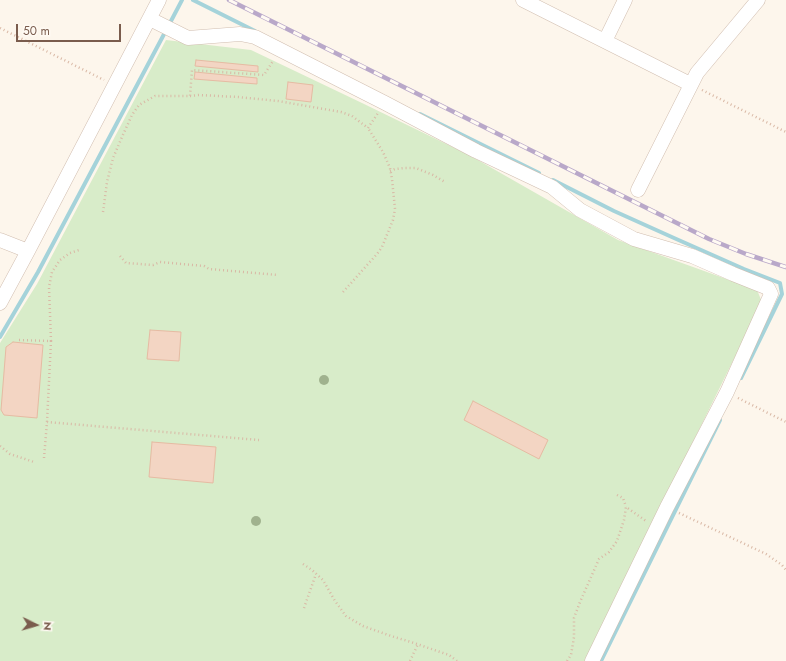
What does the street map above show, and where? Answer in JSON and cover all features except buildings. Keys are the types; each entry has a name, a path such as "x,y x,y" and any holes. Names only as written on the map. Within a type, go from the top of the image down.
{"street":[{"path":"0,303 159,0"},
{"path":"523,0 690,84"},
{"path":"605,41 625,0"},
{"path":"638,190 690,84 697,73 758,0"},
{"path":"150,18 188,38 240,34 256,37 476,151 552,187 580,210 634,239 692,256 768,288 771,294 727,392 667,507 592,661"},
{"path":"0,240 28,252"}],"path":[{"path":"0,28 115,86"},
{"path":"190,96 192,70 264,75 279,50"},
{"path":"690,84 786,132"},
{"path":"103,212 107,182 113,158 122,137 132,115 139,105 155,96 198,95 238,97 278,101 341,112 352,116 368,128 383,152 392,179 394,209 393,220 382,246 372,260 343,292"},
{"path":"368,128 385,103"},
{"path":"390,171 400,168 416,168 445,182"},
{"path":"44,458 50,341 49,287 52,272 60,260 70,253 79,250"},
{"path":"120,256 126,263 153,265 160,262 204,266 209,269 278,275"},
{"path":"19,340 50,341"},
{"path":"727,392 786,422"},
{"path":"47,422 259,440"},
{"path":"0,446 10,454 34,462"},
{"path":"568,661 574,637 574,618 580,602 598,559 609,552 617,541 624,520 626,508 624,498 617,495"},
{"path":"667,507 766,554 786,570"},
{"path":"626,508 657,528"},
{"path":"303,564 324,580 335,601 346,616 363,626 449,655 457,661"},
{"path":"782,566 786,564"},
{"path":"304,608 316,574"},
{"path":"410,661 418,644"}],"green space":[{"path":"166,40 251,50 469,155 618,240 757,290 762,302 585,661 0,661 0,343 37,284"}],"waterway":[{"path":"0,337 38,272 182,0"},
{"path":"193,0 255,31"},
{"path":"420,114 539,173"},
{"path":"553,180 614,211 744,269 780,283 782,294 741,378"},
{"path":"601,661 720,420"}],"railway":[{"path":"229,0 709,239 746,254 786,267"}]}
